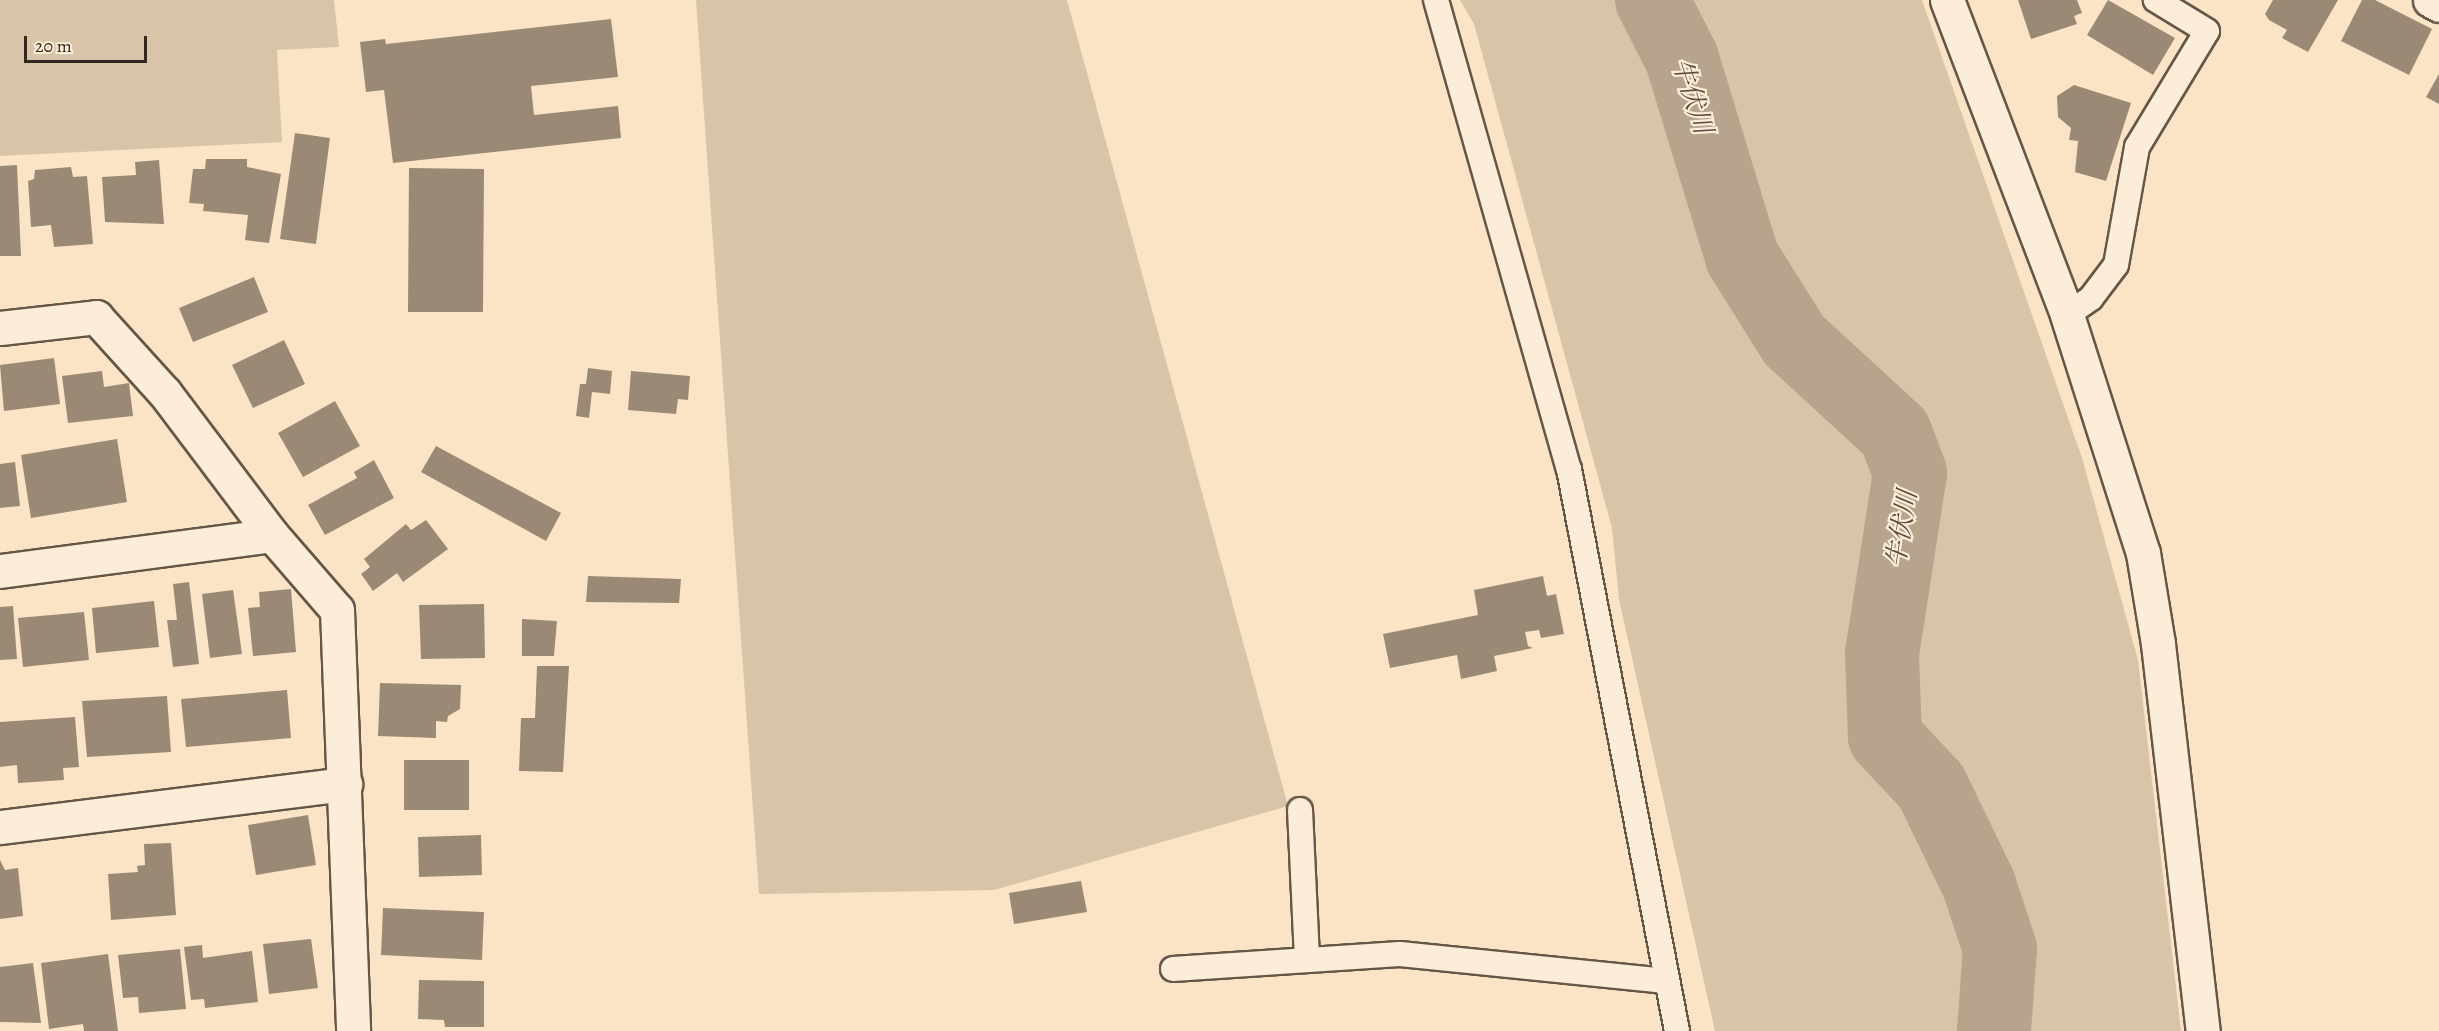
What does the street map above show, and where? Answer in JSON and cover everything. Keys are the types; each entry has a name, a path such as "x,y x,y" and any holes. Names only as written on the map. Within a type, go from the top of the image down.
{"street":[{"path":"1947,0 2067,315 2143,553 2158,644 2203,1031"},
{"path":"2430,0 2439,5"},
{"path":"0,328 96,317 165,393 272,535 337,610 353,1031"},
{"path":"0,571 272,535"},
{"path":"0,827 345,784"}],"lane":[{"path":"1436,0 1569,469 1664,981 1677,1031"},
{"path":"2067,315 2091,298 2116,265 2137,147 2207,31 2156,0"},
{"path":"1299,810 1307,960"},
{"path":"1173,969 1400,954 1664,981"}],"shaded area":[{"path":"0,0 334,0 339,47 277,50 282,142 0,156"},
{"path":"696,0 1067,0 1288,806 994,890 759,894"},
{"path":"1460,0 1922,0 2082,458 2138,660 2181,1031 1715,1031 1619,599 1612,528 1474,24"}],"building":[{"path":"2018,0 2077,0 2082,13 2074,16 2077,24 2031,39"},
{"path":"2108,0 2175,38 2153,75 2087,35"},
{"path":"2273,0 2338,0 2308,52 2282,38 2287,30 2269,20 2265,14"},
{"path":"2362,0 2375,0 2432,29 2409,75 2341,41"},
{"path":"611,19 618,77 531,86 534,115 618,106 621,138 393,163 384,90 366,92 360,42 385,39 386,44"},
{"path":"2439,74 2439,104 2426,97"},
{"path":"2074,85 2131,103 2106,181 2075,172 2078,141 2069,140 2071,128 2058,117 2057,96"},
{"path":"295,133 330,138 316,244 280,239"},
{"path":"206,159 247,159 247,167 281,174 269,243 245,240 248,215 203,211 204,204 189,203 193,169 205,169"},
{"path":"159,160 164,224 105,222 102,177 136,175 135,162"},
{"path":"17,165 21,256 0,256 0,166"},
{"path":"71,167 73,177 87,176 93,244 54,247 51,225 31,227 28,181 34,179 35,170"},
{"path":"409,168 484,169 483,312 408,312"},
{"path":"254,277 268,312 193,342 179,308"},
{"path":"284,340 305,384 253,408 232,365"},
{"path":"54,358 60,404 4,411 0,365"},
{"path":"588,368 612,371 610,394 592,392 589,418 576,416 580,384 586,384"},
{"path":"102,371 104,387 129,383 133,416 68,423 62,376"},
{"path":"631,371 690,376 688,400 678,399 676,414 628,410"},
{"path":"335,401 360,446 303,477 278,433"},
{"path":"117,439 127,502 31,518 21,455"},
{"path":"436,446 561,513 546,541 421,472"},
{"path":"374,460 394,498 325,535 308,505 357,478 354,472"},
{"path":"15,462 20,506 0,508 0,464"},
{"path":"426,520 448,549 403,582 397,573 373,591 361,574 370,567 364,559 406,524 411,530"},
{"path":"588,576 681,579 679,603 586,602"},
{"path":"1543,576 1547,596 1556,594 1564,634 1541,638 1539,630 1525,632 1528,646 1533,648 1494,656 1497,671 1461,679 1457,655 1390,668 1383,634 1478,615 1474,590"},
{"path":"189,582 199,664 173,667 167,620 177,620 173,584"},
{"path":"291,589 296,652 253,656 248,608 260,607 259,592"},
{"path":"233,590 242,654 210,658 202,594"},
{"path":"154,601 159,647 96,653 92,608"},
{"path":"484,604 485,658 421,659 419,605"},
{"path":"13,606 17,659 0,660 0,607"},
{"path":"84,612 89,660 23,667 18,618"},
{"path":"522,619 557,621 554,656 522,656"},
{"path":"537,666 569,666 563,772 519,771 521,718 535,718"},
{"path":"380,683 461,685 460,709 448,716 447,722 436,721 436,738 378,736"},
{"path":"287,690 291,738 186,747 181,699"},
{"path":"167,696 171,752 87,757 82,701"},
{"path":"75,717 79,767 63,768 64,780 18,783 17,765 0,767 0,722"},
{"path":"404,760 469,760 469,810 404,810"},
{"path":"308,815 316,865 256,875 248,825"},
{"path":"481,835 482,875 419,877 418,837"},
{"path":"171,843 176,915 111,920 108,874 138,872 137,866 145,865 144,844"},
{"path":"0,860 5,870 18,868 23,916 0,919"},
{"path":"1081,881 1087,912 1014,924 1009,893"},
{"path":"383,908 484,912 482,960 381,955"},
{"path":"311,939 318,988 269,994 263,944"},
{"path":"202,945 203,958 252,951 258,1002 205,1008 204,999 191,1000 184,947"},
{"path":"180,949 186,1009 139,1013 138,997 123,998 118,955"},
{"path":"108,954 118,1031 84,1031 83,1024 49,1029 41,963"},
{"path":"33,963 41,1023 0,1022 0,967"},
{"path":"419,980 484,981 484,1027 445,1027 444,1020 418,1019"}],"waterway":[{"name":"牛伏川","path":"1652,0 1682,59 1742,257 1794,340 1895,433 1910,473 1882,653 1885,737 1931,786 1979,885 2000,949 1994,1031"}]}
